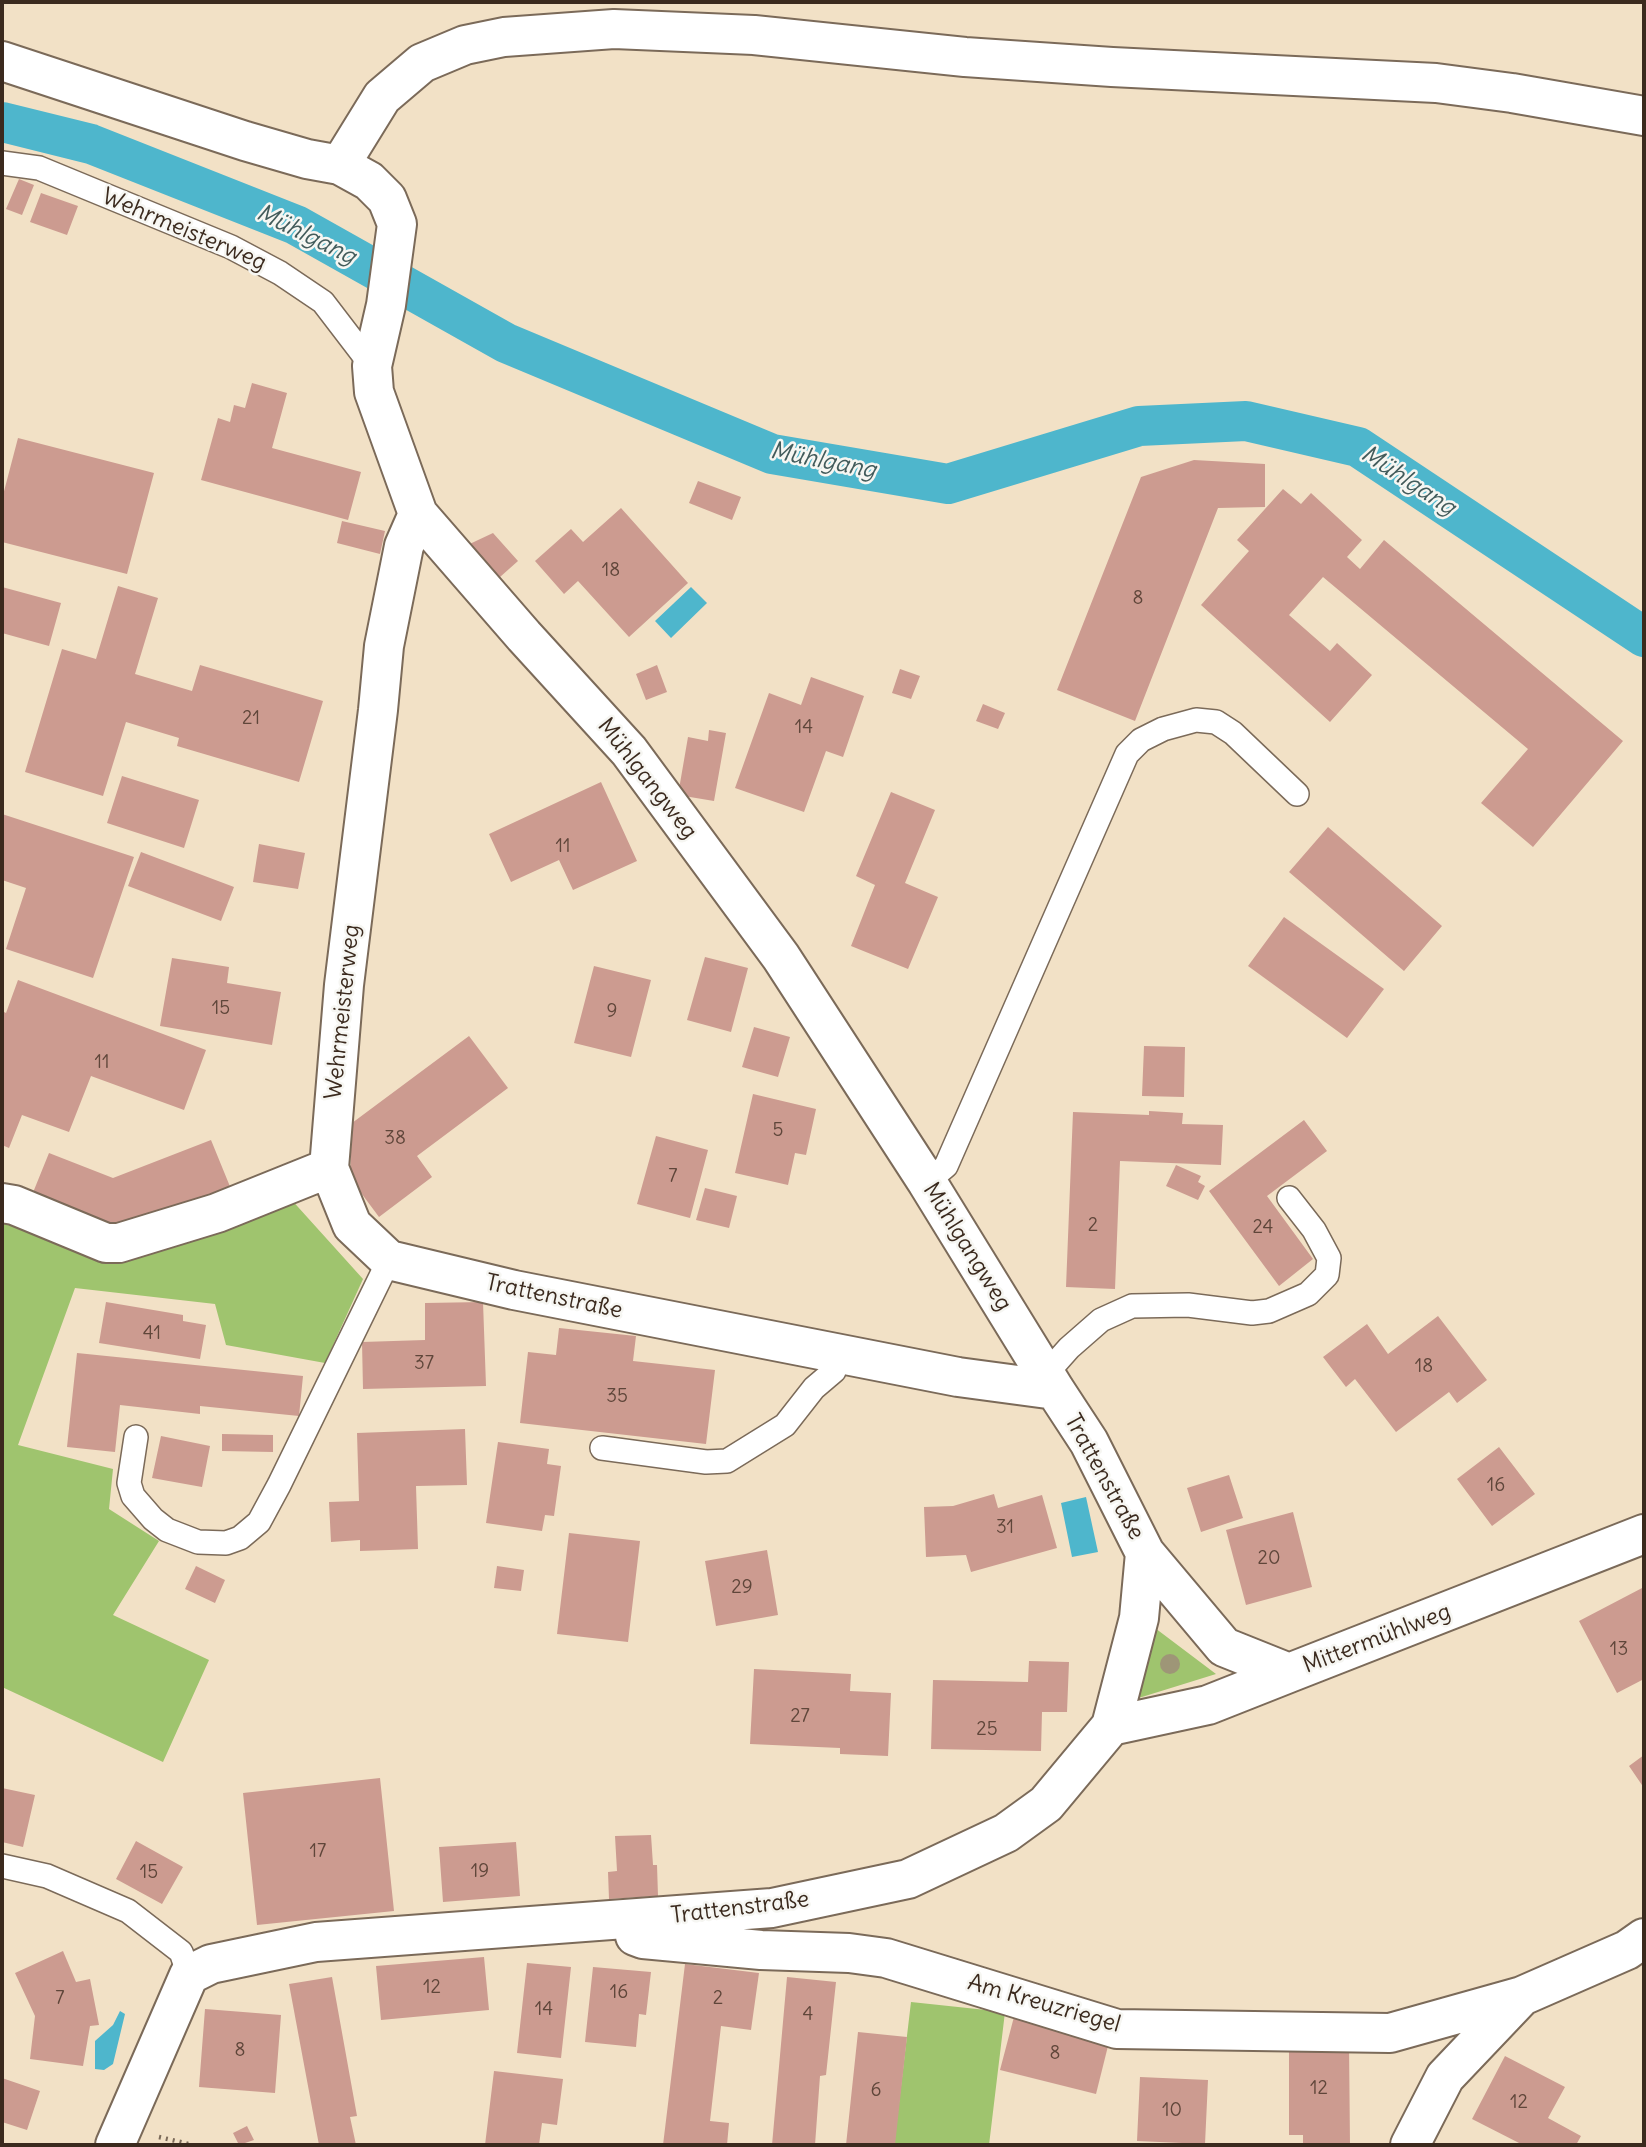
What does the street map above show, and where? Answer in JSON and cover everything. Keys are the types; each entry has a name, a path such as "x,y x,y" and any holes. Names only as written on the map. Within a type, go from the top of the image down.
{"street":[{"path":"340,165 382,97 422,63 465,46 504,37 614,29 754,35 965,57 1112,67 1436,83 1644,116"},
{"name":"Mühlgangweg","path":"2,61 245,141 307,159 340,165 369,181 387,199 397,224 386,305 372,366 374,392 418,514 629,751 781,957 927,1182 1050,1382"},
{"name":"Wehrmeisterweg","path":"329,1168 344,985 384,646 404,546 418,514"},
{"path":"2,1203 14,1205 106,1242 119,1243 217,1213 329,1168"},
{"name":"Trattenstraße","path":"189,1975 211,1964 316,1942 772,1908 908,1879 1006,1833 1046,1804 1111,1726 1139,1618 1145,1553 1089,1441 1050,1382 958,1377 514,1290 389,1260 352,1225 329,1168"},
{"name":"Mittermühlweg","path":"1145,1553 1224,1647 1289,1673 1644,1534"},
{"path":"1111,1726 1208,1704 1289,1673"},
{"name":"Am Kreuzriegel","path":"612,1922 643,1939 761,1950 849,1953 886,1958 1117,2029 1390,2033 1522,1996 1628,1950 1644,1938"},
{"path":"115,2145 189,1975"},
{"path":"1410,2145 1446,2077 1522,1996"}],"lane":[{"name":"Wehrmeisterweg","path":"2,163 39,168 231,247 280,273 323,302 372,366"},
{"path":"927,1182 946,1166 1127,754 1141,740 1163,729 1196,720 1216,722 1233,733 1297,794"},
{"path":"1050,1382 1069,1348 1101,1320 1132,1306 1188,1305 1252,1313 1269,1311 1308,1294 1327,1275 1329,1258 1314,1230 1289,1198"},
{"path":"136,1437 130,1483 133,1496 153,1519 167,1530 198,1542 226,1543 240,1538 259,1522 279,1485 389,1260"},
{"path":"602,1448 706,1462 727,1461 785,1425 814,1388 834,1371 835,1354"},
{"path":"2,1866 47,1876 128,1911 181,1952 189,1975"}],"green space":[{"path":"289,1197 363,1279 325,1363 226,1345 215,1304 75,1288 18,1445 113,1469 109,1509 159,1541 113,1615 209,1660 163,1762 2,1687 2,1218"},
{"path":"1151,1625 1216,1674 1129,1701"},
{"path":"911,2002 1005,2012 989,2145 894,2145"}],"water":[{"path":"691,587 707,603 671,638 655,621"},
{"path":"1086,1497 1098,1552 1072,1557 1061,1503"},
{"path":"120,2011 125,2014 113,2064 104,2070 95,2069 95,2041 113,2025"}],"building":[{"path":"19,179 34,185 22,215 6,209"},
{"path":"41,193 78,206 67,235 30,222"},
{"path":"252,383 287,393 272,448 361,472 348,520 201,480 218,418 230,422 234,405 245,408"},
{"path":"18,438 154,473 127,574 2,542 2,499"},
{"path":"1194,460 1265,464 1265,507 1218,508 1135,721 1057,690 1141,477"},
{"path":"698,481 741,497 732,520 689,503"},
{"path":"1283,489 1301,504 1311,493 1362,540 1347,557 1360,569 1384,540 1623,741 1533,847 1481,803 1528,749 1323,577 1289,615 1330,651 1337,643 1372,675 1330,722 1201,605 1249,551 1237,540"},
{"path":"621,508 688,583 629,637 578,581 564,594 535,561 571,529 583,542"},
{"path":"342,521 385,531 380,554 337,543"},
{"path":"493,533 518,561 491,585 459,549"},
{"path":"118,586 158,598 135,674 192,691 200,665 323,701 299,782 177,746 179,738 126,722 103,796 25,772 62,649 96,659"},
{"path":"2,587 61,603 49,646 2,633"},
{"path":"657,665 667,692 646,700 636,674"},
{"path":"900,669 920,676 911,699 892,693"},
{"path":"811,677 864,696 843,757 826,751 804,812 735,788 769,693 801,705"},
{"path":"983,704 1005,713 998,729 976,721"},
{"path":"709,730 726,733 714,801 678,795 688,737 708,741"},
{"path":"122,776 199,800 184,848 107,823"},
{"path":"601,782 637,861 573,890 559,860 511,882 489,834"},
{"path":"891,792 935,810 905,883 938,897 908,969 851,946 875,885 856,876"},
{"path":"2,814 134,857 93,978 6,949 26,888 2,880"},
{"path":"1328,827 1442,926 1404,971 1289,872"},
{"path":"259,844 305,853 298,889 253,882"},
{"path":"141,852 234,887 221,921 128,886"},
{"path":"1284,917 1384,989 1347,1038 1248,966"},
{"path":"705,957 748,968 731,1032 687,1020"},
{"path":"172,958 229,967 227,983 281,992 272,1045 160,1026"},
{"path":"594,966 651,980 631,1057 574,1043"},
{"path":"18,980 206,1050 184,1110 91,1076 69,1132 22,1115 9,1148 2,1145 2,1011 6,1013"},
{"path":"754,1027 790,1037 778,1077 742,1067"},
{"path":"469,1036 508,1088 417,1156 432,1177 379,1217 350,1178 352,1123"},
{"path":"1144,1046 1185,1047 1184,1097 1142,1096"},
{"path":"753,1094 816,1109 806,1155 795,1153 788,1185 735,1173"},
{"path":"1149,1111 1183,1113 1182,1124 1223,1125 1221,1165 1120,1161 1115,1289 1066,1287 1073,1112 1149,1115"},
{"path":"1304,1120 1327,1151 1267,1196 1313,1259 1279,1286 1209,1191"},
{"path":"656,1136 708,1150 690,1218 637,1204"},
{"path":"211,1140 231,1189 119,1229 32,1195 49,1153 113,1178"},
{"path":"1176,1165 1201,1176 1198,1182 1205,1186 1198,1200 1166,1186"},
{"path":"705,1188 737,1196 729,1228 696,1220"},
{"path":"106,1302 183,1315 183,1321 206,1325 200,1359 99,1343"},
{"path":"483,1302 486,1386 363,1389 362,1342 425,1340 425,1303"},
{"path":"1438,1316 1487,1380 1457,1403 1449,1392 1396,1432 1355,1379 1346,1387 1323,1357 1367,1324 1388,1354"},
{"path":"559,1328 636,1336 633,1361 715,1370 706,1444 520,1423 528,1352 556,1355"},
{"path":"77,1353 303,1376 299,1416 200,1406 200,1414 120,1405 115,1452 67,1447"},
{"path":"465,1429 467,1485 416,1486 418,1549 360,1551 360,1540 331,1542 329,1502 359,1501 357,1433"},
{"path":"222,1434 273,1435 273,1452 222,1451"},
{"path":"161,1436 210,1446 202,1487 152,1478"},
{"path":"498,1442 549,1449 547,1464 561,1466 554,1516 545,1515 542,1531 486,1523"},
{"path":"1499,1447 1535,1494 1492,1526 1457,1479"},
{"path":"1229,1475 1243,1518 1201,1532 1187,1488"},
{"path":"994,1494 998,1508 1042,1495 1057,1548 971,1572 966,1555 926,1557 924,1507 953,1506"},
{"path":"1293,1512 1312,1587 1246,1605 1226,1530"},
{"path":"569,1533 640,1541 628,1642 557,1634"},
{"path":"767,1550 778,1615 716,1626 705,1561"},
{"path":"196,1566 225,1580 215,1603 185,1589"},
{"path":"497,1566 524,1570 521,1591 494,1588"},
{"path":"1644,1587 1644,1679 1617,1693 1579,1621"},
{"path":"1029,1661 1069,1662 1067,1712 1042,1712 1041,1751 931,1749 933,1680 1028,1682"},
{"path":"754,1669 851,1674 850,1691 891,1693 888,1756 840,1754 840,1748 750,1744"},
{"path":"1644,1755 1644,1788 1629,1766"},
{"path":"380,1778 394,1911 257,1925 243,1793"},
{"path":"2,1788 35,1795 23,1847 2,1842"},
{"path":"651,1835 653,1865 657,1865 658,1896 609,1899 608,1872 617,1871 615,1836"},
{"path":"136,1841 183,1867 162,1904 116,1879"},
{"path":"516,1842 520,1896 443,1902 439,1847"},
{"path":"63,1951 76,1982 90,1979 99,2025 90,2026 83,2066 30,2059 35,2016 15,1973"},
{"path":"484,1957 489,2010 381,2020 376,1966"},
{"path":"527,1963 571,1967 561,2058 517,2053"},
{"path":"685,1964 759,1973 751,2030 721,2026 710,2121 729,2123 727,2145 663,2145"},
{"path":"593,1967 651,1972 646,2015 639,2014 636,2047 585,2042"},
{"path":"332,1977 357,2116 350,2117 356,2145 319,2145 289,1984"},
{"path":"787,1977 836,1982 826,2075 820,2076 815,2145 772,2145"},
{"path":"205,2009 281,2015 275,2093 199,2087"},
{"path":"1015,2013 1110,2038 1096,2094 1000,2070"},
{"path":"858,2032 907,2037 895,2145 846,2145"},
{"path":"1289,2043 1349,2043 1350,2145 1303,2145 1303,2135 1289,2135"},
{"path":"1505,2056 1565,2087 1548,2118 1581,2136 1576,2145 1523,2145 1472,2119"},
{"path":"494,2071 563,2079 557,2125 542,2123 539,2145 485,2145"},
{"path":"1140,2077 1208,2080 1205,2144 1137,2141"},
{"path":"2,2078 40,2091 27,2130 2,2122"},
{"path":"247,2126 254,2140 239,2145 233,2133"}],"waterway":[{"name":"Mühlgang","path":"2,122 91,144 296,225 506,343 772,454 948,484 1139,426 1246,421 1358,447 1644,637"}]}
